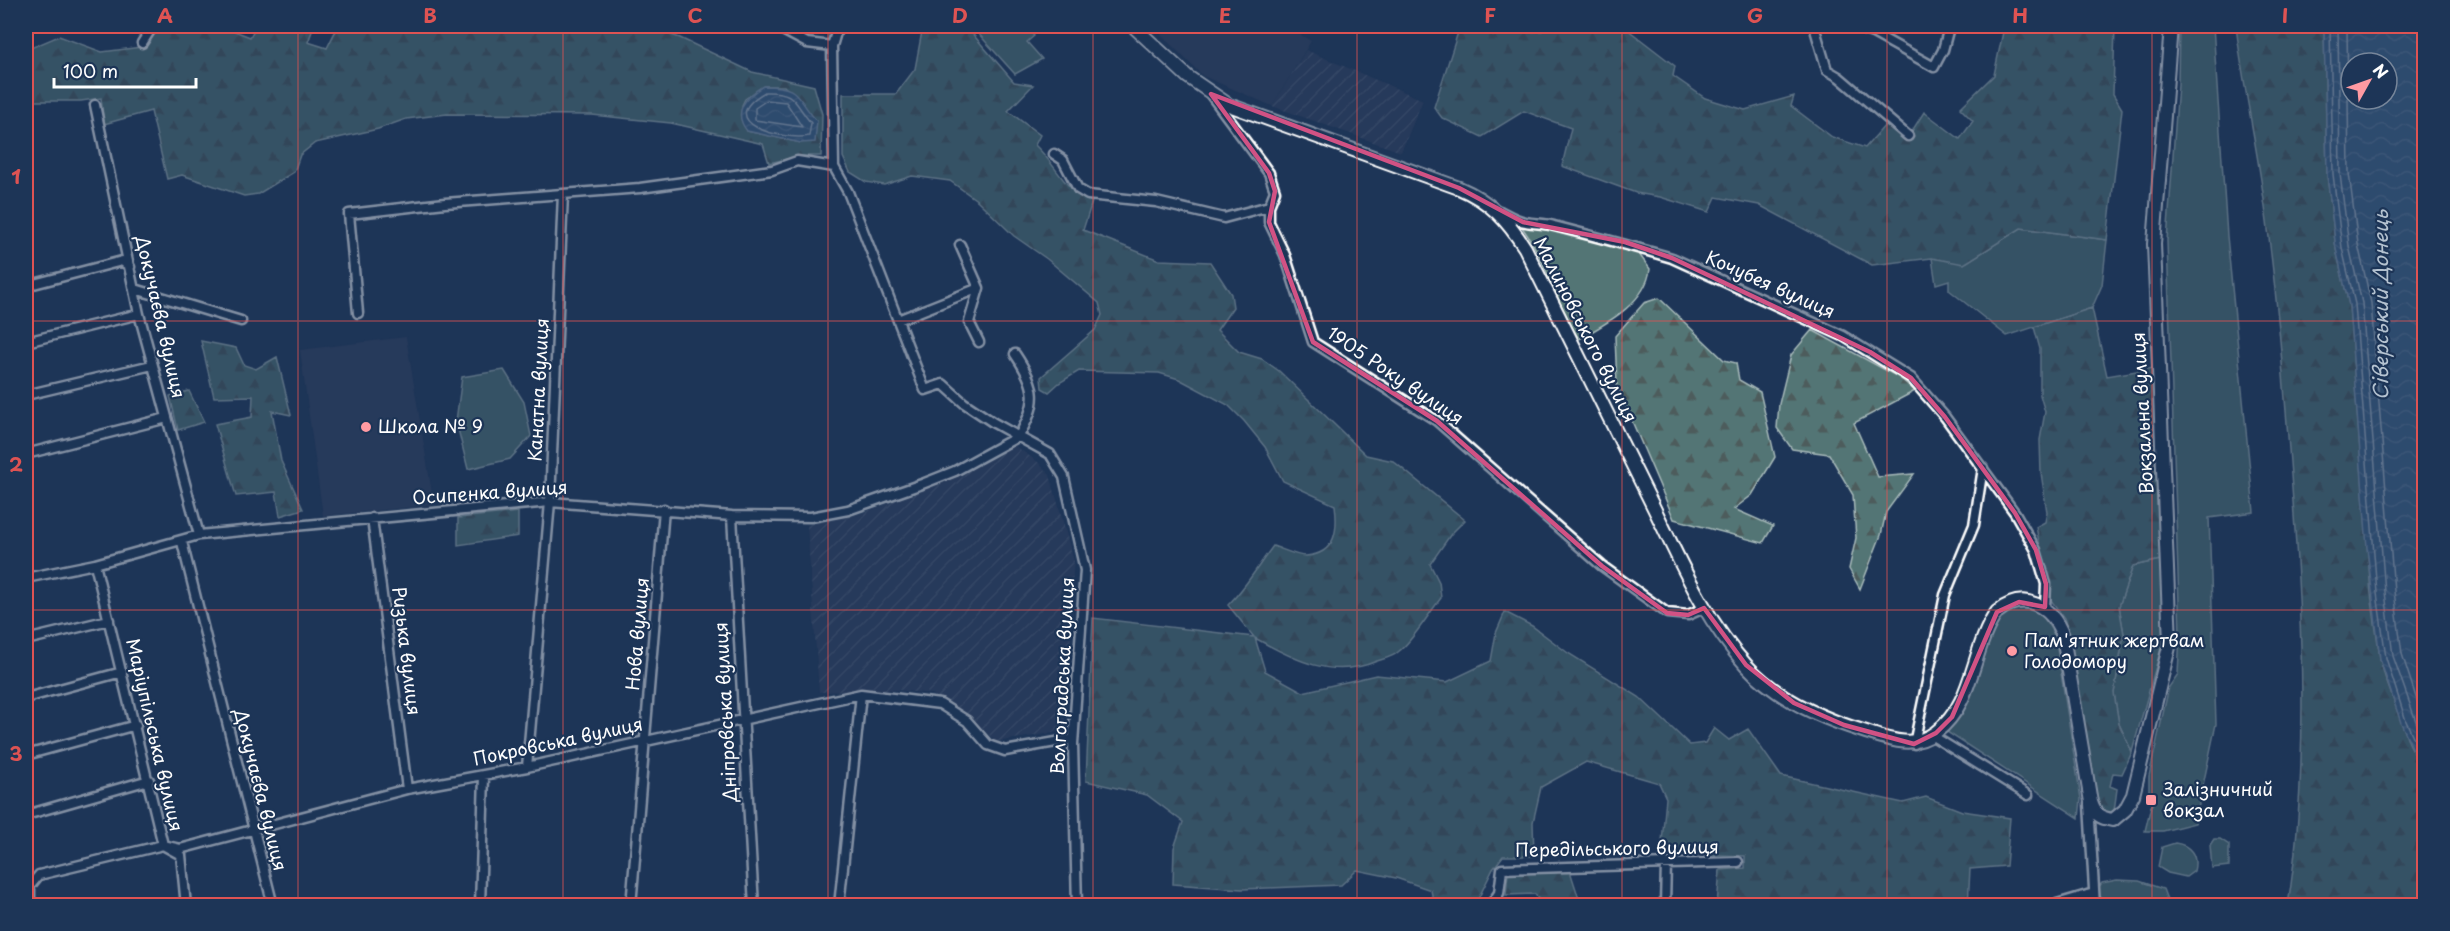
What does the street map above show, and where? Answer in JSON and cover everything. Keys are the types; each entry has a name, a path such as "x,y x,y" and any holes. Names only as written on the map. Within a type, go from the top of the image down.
{"main road":[{"name":"Малиновського вулиця","path":"1133,26 1165,58 1229,105 1459,188 1480,197 1497,210 1525,248 1704,608 1746,666 1794,704 1844,725 1914,744"},
{"name":"Вокзальна вулиця","path":"2088,789 2094,811 2102,818 2113,820 2125,810 2133,795 2170,643 2154,244 2171,26"},
{"path":"1914,744 1931,735 1952,717 1967,688 1997,612 2019,602 2038,603 2045,607 2059,625 2063,636 2088,789"}],"street":[{"path":"142,43 153,26"},
{"path":"775,26 807,42 832,46"},
{"path":"838,26 832,46 834,167 848,192 925,390 943,384 964,403 1018,436 1033,409 1030,377 1015,354"},
{"path":"1815,26 1827,70 1839,77 1908,136"},
{"path":"1853,26 1874,29 1934,67 1943,50 1948,31"},
{"name":"1905 Року вулиця","path":"1211,94 1269,173 1275,191 1269,206 1269,222 1285,255 1313,342 1437,421 1602,566 1667,613 1688,615 1704,608"},
{"name":"Докучаєва вулиця","path":"95,105 139,314 199,535"},
{"path":"1054,154 1063,160 1078,189 1088,195 1156,202 1224,218 1269,206"},
{"path":"358,313 349,214 640,188 772,170 796,161 834,167"},
{"name":"Канатна вулиця","path":"527,767 550,502 561,296 563,194"},
{"name":"Кочубея вулиця","path":"1497,210 1523,222 1554,225 1568,231 1625,242 1641,250 1672,258 1843,336 1911,378 1983,468 2015,513 2036,550 2046,584 2045,607"},
{"path":"960,245 979,288 969,322 979,342"},
{"path":"26,286 122,261 130,267"},
{"path":"898,320 979,288"},
{"path":"135,289 241,321"},
{"path":"26,342 139,314"},
{"path":"26,395 152,365"},
{"path":"26,454 167,418"},
{"name":"Осипенка вулиця","path":"26,578 95,564 182,542 199,535 550,502 732,516 811,517 848,510 955,471 1018,436"},
{"name":"Волгоградська вулиця","path":"1018,436 1037,445 1058,464 1064,477 1084,564 1085,588 1073,739 1077,906"},
{"path":"1914,744 1945,595 1974,525 1983,468"},
{"name":"Нова вулиця","path":"631,906 664,509"},
{"name":"Дніпровська вулиця","path":"732,516 754,906"},
{"name":"Ризька вулиця","path":"372,518 407,789"},
{"name":"Докучаєва вулиця","path":"182,542 273,906"},
{"name":"Маріупільська вулиця","path":"95,564 163,845 181,855 186,906"},
{"path":"26,640 109,620"},
{"path":"26,698 122,672"},
{"path":"840,906 861,694"},
{"name":"Покровська вулиця","path":"30,906 30,886 39,875 163,845 180,849 407,789 484,776 861,694 940,704 967,721 988,745 1005,751 1073,739"},
{"path":"26,755 135,725"},
{"path":"1931,735 2028,795"},
{"path":"480,906 484,776"},
{"path":"26,815 149,780"},
{"path":"2088,789 2095,906"},
{"name":"Передільського вулиця","path":"1490,906 1499,893 1502,868 1738,862"},
{"path":"1665,906 1666,863"},
{"path":"2050,906 2094,893"}],"highlighted area":[{"path":"1211,94 1459,188 1523,222 1625,242 1672,258 1870,352 1911,378 1945,417 2015,513 2036,550 2046,584 2045,607 2019,602 1997,612 1952,717 1936,733 1914,744 1844,725 1794,703 1746,665 1704,608 1688,615 1667,613 1602,566 1437,421 1313,342 1269,222 1275,191 1269,173"}],"shaded area":[{"path":"1162,26 1285,26 1311,41 1272,106 1203,76 1161,35"},
{"path":"1306,50 1423,100 1401,152 1272,106"},
{"name":"Школа № 9","path":"406,337 434,505 323,516 300,350"},
{"path":"1014,445 1038,462 1050,475 1074,561 1072,584 1074,595 1064,731 996,742 971,717 932,694 897,690 819,692 807,525 859,514 922,491"}],"green space":[{"path":"161,26 222,26 250,37 256,26 314,26 308,42 327,48 338,26 646,26 680,38 752,72 814,86 822,114 821,156 800,156 769,163 763,144 671,123 592,115 447,114 406,119 378,129 315,143 300,155 294,172 258,194 244,196 182,175 167,179 151,111 104,124 101,98 81,101 26,101 26,50 59,36 102,52 142,47","holes":["764,86 784,86 817,121 801,143 747,131 742,105 745,99"]},
{"path":"923,26 972,26 969,30 1014,82 1033,85 1008,111 1040,135 1035,145 1073,190 1092,202 1083,230 1159,260 1210,262 1231,294 1233,307 1217,330 1239,352 1262,359 1279,371 1366,455 1393,461 1465,520 1451,534 1430,564 1439,582 1441,598 1415,634 1396,654 1360,666 1344,669 1329,668 1284,654 1255,638 1265,671 1303,692 1376,675 1447,682 1491,661 1496,633 1505,612 1532,626 1568,653 1639,697 1690,745 1705,743 1714,728 1729,740 1748,729 1781,776 1903,803 1926,797 1962,811 2010,818 2006,866 1970,869 1968,905 1717,905 1720,870 1745,868 1745,856 1661,853 1666,798 1659,783 1586,762 1541,787 1533,822 1534,856 1503,856 1493,869 1475,905 1434,905 1431,890 1396,878 1357,870 1341,885 1242,889 1173,884 1174,848 1183,822 1147,795 1086,781 1093,618 1254,637 1228,605 1273,546 1306,556 1316,554 1330,545 1335,531 1335,505 1283,481 1265,447 1228,405 1179,379 1159,373 1079,371 1049,392 1042,388 1041,377 1095,330 1102,315 1099,303 1047,259 1014,236 978,201 950,181 912,176 884,185 866,182 850,172 843,157 843,94 896,94 915,69"},
{"path":"977,26 1026,26 1034,36 1027,42 1042,59 1015,74 975,30"},
{"path":"1460,26 1489,26 1493,35 1542,31 1541,26 1623,26 1675,66 1673,76 1705,98 1745,110 1794,96 1791,106 1832,137 1865,148 1886,124 1907,139 1924,112 1960,139 1973,121 1960,108 1994,75 2003,32 1970,26 2115,26 2113,94 2122,109 2107,240 2021,228 1964,264 1932,258 1872,265 1759,205 1716,197 1709,212 1660,197 1636,193 1562,166 1571,128 1524,111 1482,137 1442,118 1434,107"},
{"path":"2179,26 2213,26 2227,236 2254,512 2209,518 2216,724 2195,823 2163,831 2145,831 2151,806 2155,802 2149,791 2149,776 2169,687 2178,674 2180,634 2167,241 2178,85"},
{"path":"2236,26 2324,26 2327,175 2336,249 2349,305 2371,594 2380,659 2385,677 2409,743 2424,773 2424,905 2288,905 2295,853 2302,745 2301,636 2295,528 2273,269 2261,178"},
{"path":"1518,222 1636,250 1650,269 1647,281 1641,292 1624,311 1579,339 1536,250"},
{"path":"2021,228 2107,240 2102,285 2092,308 2007,336 1949,290 1949,280 1936,284 1932,258 1967,262"},
{"path":"1659,298 1724,360 1736,363 1739,380 1760,392 1775,457 1752,495 1734,509 1773,526 1763,543 1674,519 1617,386 1615,336 1644,303"},
{"path":"2092,308 2107,376 2155,368 2165,559 2133,566 2119,606 2124,634 2114,693 2119,724 2132,752 2122,774 2113,773 2110,786 2117,789 2114,811 2109,813 2097,807 2068,631 2064,618 2051,600 2036,527 2045,522 2047,512 2041,473 2040,440 2045,412 2040,395 2040,349 2034,327"},
{"path":"1812,330 1900,378 1915,391 1854,423 1878,477 1914,474 1886,512 1881,535 1860,589 1849,569 1856,538 1853,495 1829,454 1792,449 1777,428 1779,404 1791,355"},
{"path":"201,341 236,348 244,365 256,369 277,357 291,415 272,411 281,461 303,509 280,516 276,492 236,496 215,424 252,417 253,396 214,397"},
{"path":"504,370 524,402 531,436 510,459 468,469 456,421 462,377"},
{"path":"189,391 204,422 178,430 170,396"},
{"path":"518,512 518,536 458,545 458,518"},
{"path":"2165,559 2166,614 2163,641 2132,752 2119,724 2114,693 2124,634 2119,606 2133,566"},
{"path":"2022,607 2040,611 2055,636 2081,799 2079,818 1944,730 1970,693 1993,628 2009,612"},
{"path":"2214,839 2220,839 2229,845 2229,866 2212,868 2210,845"},
{"path":"2175,843 2185,846 2194,856 2194,871 2186,877 2168,873 2158,867 2162,847"},
{"path":"1570,871 1581,905 1542,905 1535,894 1506,895 1508,872"},
{"path":"2117,880 2139,881 2163,889 2169,905 2098,906 2098,888 2102,883"}],"water":[{"name":"Сіверський Донець","path":"2324,26 2424,26 2424,773 2401,723 2380,659 2367,548 2349,305 2336,249 2327,175"},
{"path":"763,86 785,88 796,94 817,121 815,142 801,143 747,131 741,118 741,111 746,100"}],"place":[{"name":"Школа № 9","path":"366,427"},
{"name":"Пам'ятник жертвам Голодомору","path":"2012,651"},
{"name":"Залізничний вокзал","path":"2151,800"}]}
